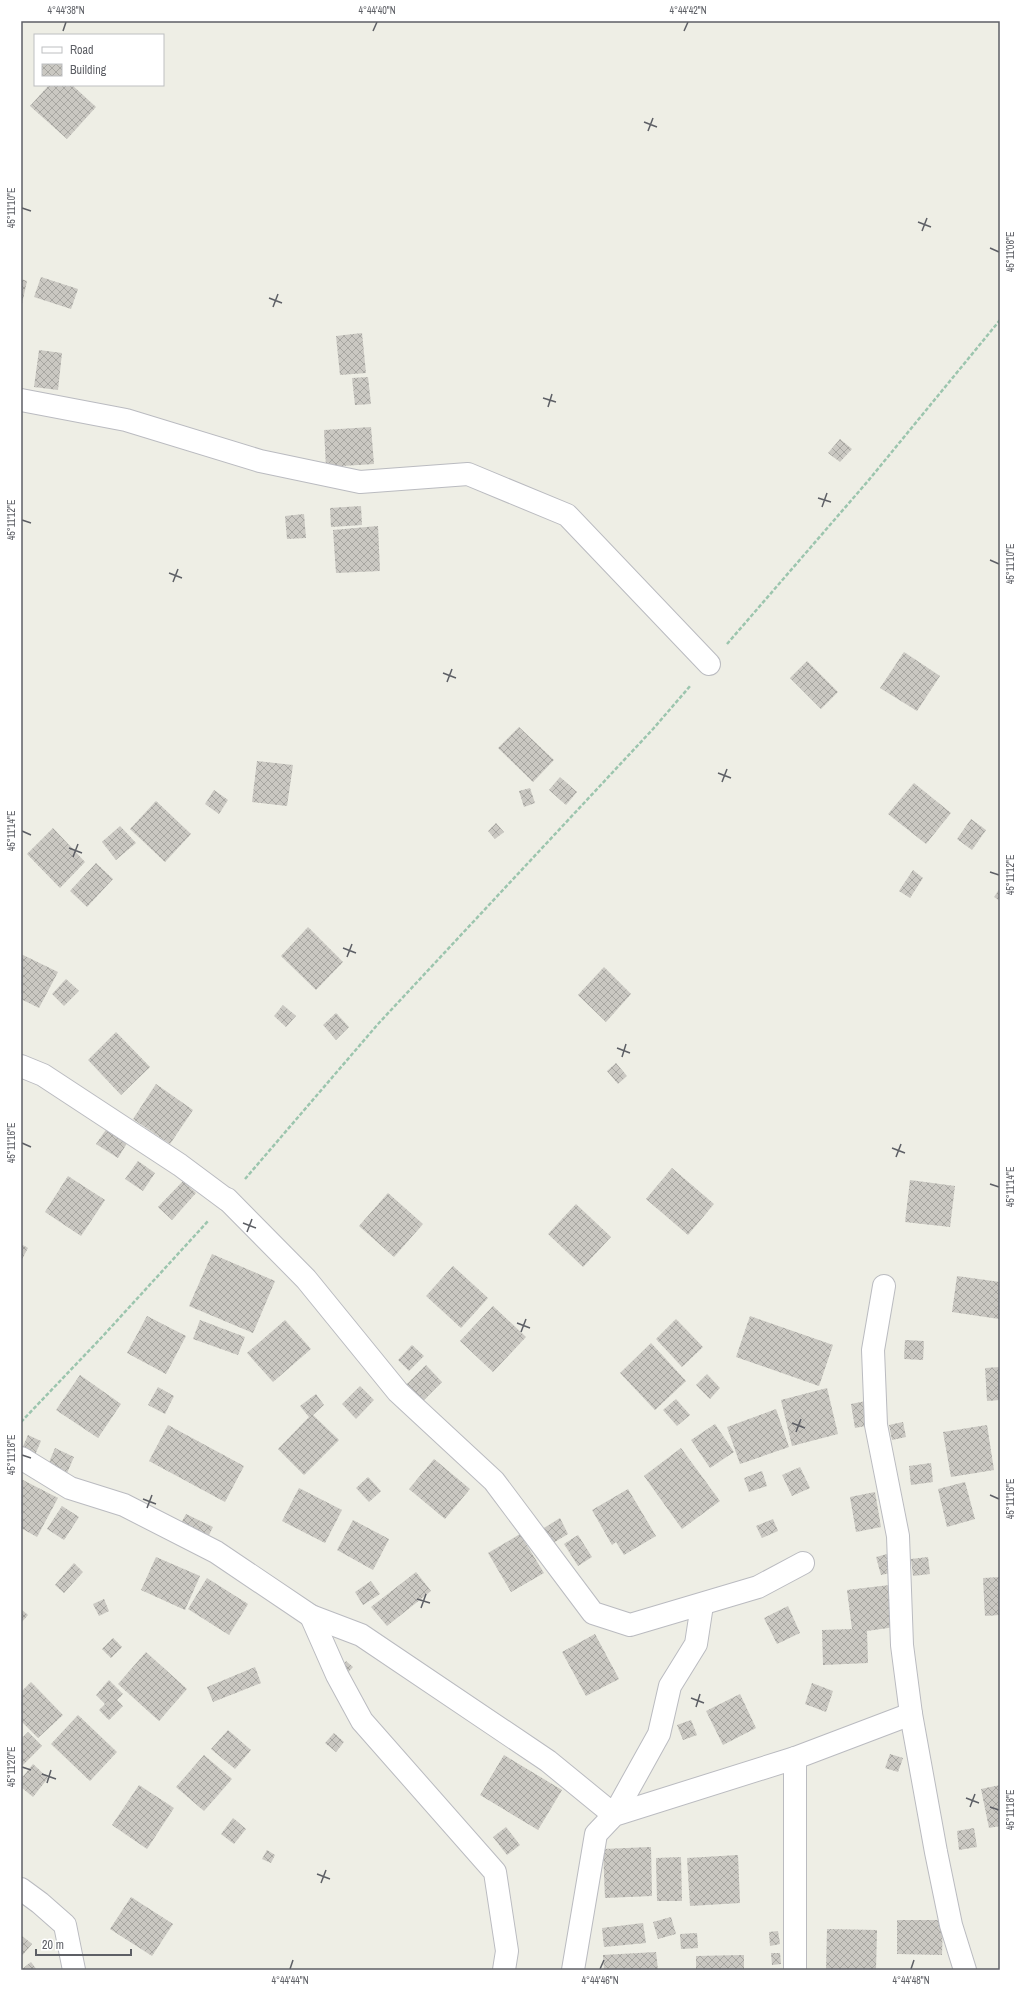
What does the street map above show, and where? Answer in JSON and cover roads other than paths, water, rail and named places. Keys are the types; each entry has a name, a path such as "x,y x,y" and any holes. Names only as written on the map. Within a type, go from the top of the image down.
{"street":[{"path":"21,400 126,420 260,461 360,482 468,474 567,514 709,664"},
{"path":"21,1066 50,1079 180,1165 227,1199 306,1279 398,1392 494,1480 593,1612 630,1625 702,1605 758,1587 803,1563"},
{"path":"884,1286 873,1350 876,1425 898,1536 902,1645 911,1714 936,1852 951,1925 965,1970"},
{"path":"21,1458 70,1488 124,1505 216,1552 311,1616 361,1635 548,1761 614,1815"},
{"path":"573,1970 596,1834 614,1815 659,1734 670,1686 696,1644 702,1605"},
{"path":"311,1616 337,1675 362,1721 495,1872 507,1951 504,1970"},
{"path":"614,1815 795,1758 911,1714"},
{"path":"795,1758 795,1970"},
{"path":"21,1889 65,1925 74,1970"}]}
